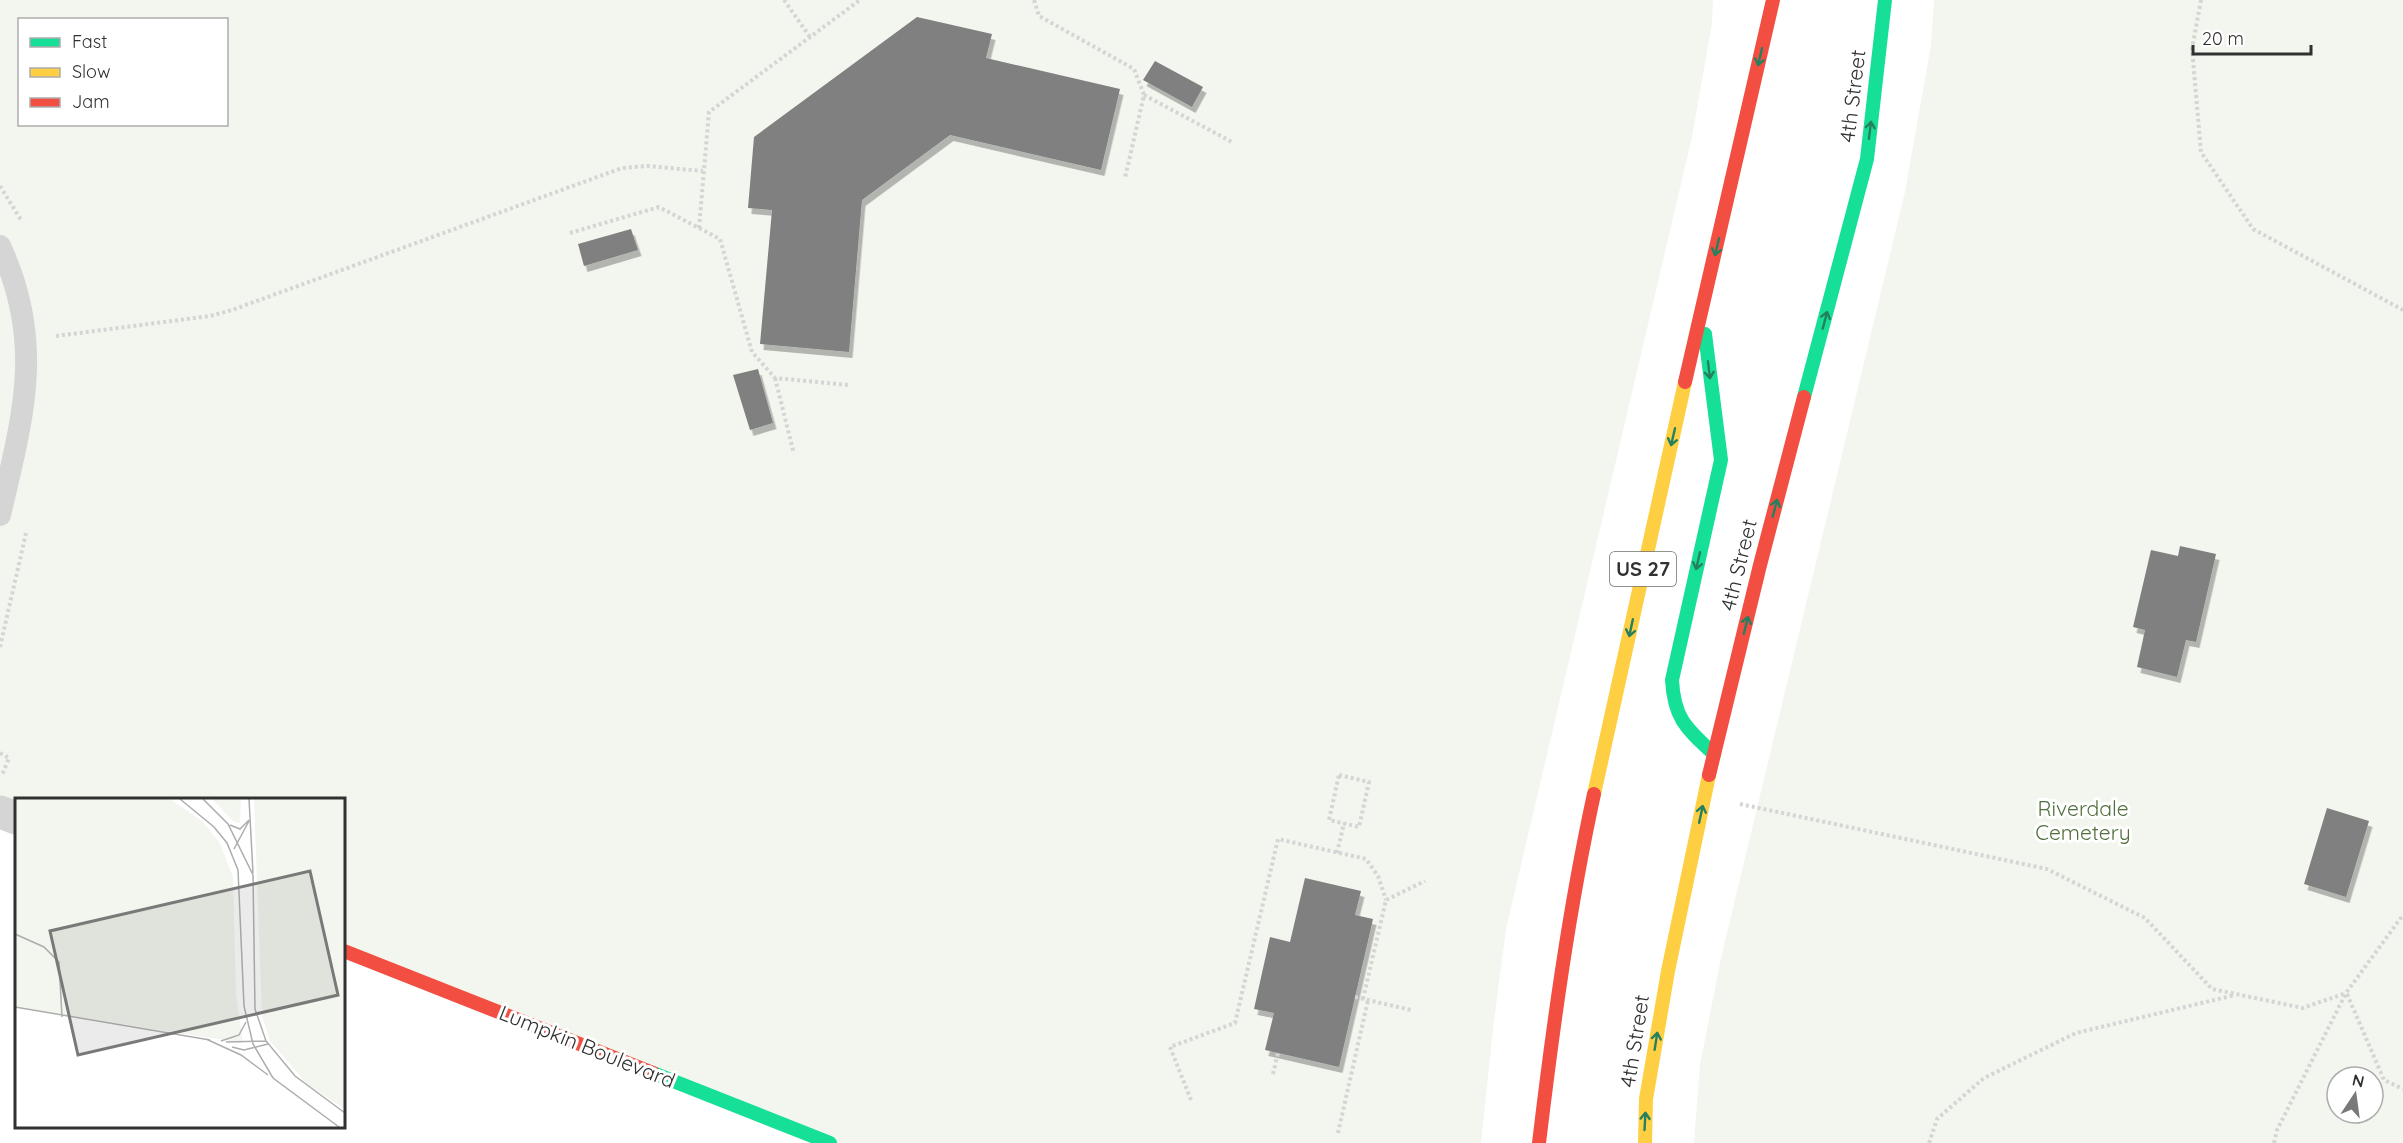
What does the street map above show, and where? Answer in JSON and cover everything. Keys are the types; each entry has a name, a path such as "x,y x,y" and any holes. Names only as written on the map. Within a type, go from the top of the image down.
{"main road":[{"name":"US 27","path":"1539,1143 1550,1051 1582,848 1773,0"},
{"name":"4th Street","path":"1645,1143 1647,1099 1668,971 1704,796 1760,565 1867,159 1885,0"},
{"path":"1702,312 1721,460 1672,680 1672,700 1679,721 1714,754"},
{"name":"Lumpkin Boulevard","path":"345,951 830,1143"}],"street":[{"path":"0,812 15,818"}],"lane":[{"path":"0,246 19,296 25,331 27,365 20,427 0,515"}],"path":[{"path":"784,0 810,37"},
{"path":"699,228 709,112 860,0"},
{"path":"1034,0 1039,16 1134,69 1144,95 1125,178"},
{"path":"2201,0 2192,49 2201,152 2253,229 2403,310"},
{"path":"1144,95 1232,142"},
{"path":"55,336 210,316 232,310 622,168 647,166 703,171"},
{"path":"570,233 659,207 720,239 752,352 775,378 795,454"},
{"path":"775,378 848,385"},
{"path":"0,753 9,758 0,782"},
{"path":"1339,775 1369,782 1359,826 1344,823 1329,820 1339,775"},
{"path":"1704,796 2047,868 2145,918 2212,989 2303,1008 2346,993"},
{"path":"1337,853 1344,823"},
{"path":"1191,1100 1170,1047 1235,1023 1278,839 1366,859 1378,876 1386,900 1338,1133"},
{"path":"1386,900 1425,881"},
{"path":"2274,1143 2277,1130 2346,993 2403,915"},
{"path":"2346,993 2384,1080 2403,1089"},
{"path":"1929,1143 1937,1119 1984,1078 2076,1033 2237,995"},
{"path":"1355,998 1411,1010"},
{"path":"1273,1074 1278,1053"}],"green space":[{"path":"0,0 1713,0 1712,23 1692,137 1506,929 1481,1143 830,1143 345,951 345,798 15,798 15,818 0,812"},
{"name":"Riverdale Cemetery","path":"1934,0 2403,0 2403,1143 1694,1143 1700,1065 1721,958 1905,192 1931,45"}],"building":[{"path":"917,17 992,34 986,58 1120,89 1101,170 950,135 862,200 849,352 760,344 772,210 748,208 754,137"},
{"path":"1155,61 1203,87 1192,107 1143,80"},
{"path":"631,229 638,250 584,266 578,244"},
{"path":"758,369 773,423 750,430 733,375"},
{"path":"2180,546 2216,554 2196,642 2186,640 2177,677 2137,667 2145,630 2133,627 2151,550 2178,556"},
{"path":"2327,808 2369,821 2346,897 2304,884"},
{"path":"1305,878 1361,891 1355,915 1373,919 1339,1067 1265,1050 1274,1013 1254,1009 1270,937 1290,942"}],"traffic: fast":[{"path":"1804,397 1867,159 1885,0"},
{"path":"1705,334 1721,460 1672,680 1679,714 1689,730 1714,754"},
{"path":"653,1073 830,1143"}],"traffic: slow":[{"path":"1594,794 1685,382"},
{"path":"1645,1143 1646,1099 1668,971 1709,775"}],"traffic: jam":[{"path":"1685,382 1773,0"},
{"path":"1709,775 1804,397"},
{"path":"1539,1143 1562,968 1594,794"},
{"path":"345,951 653,1073"}]}
